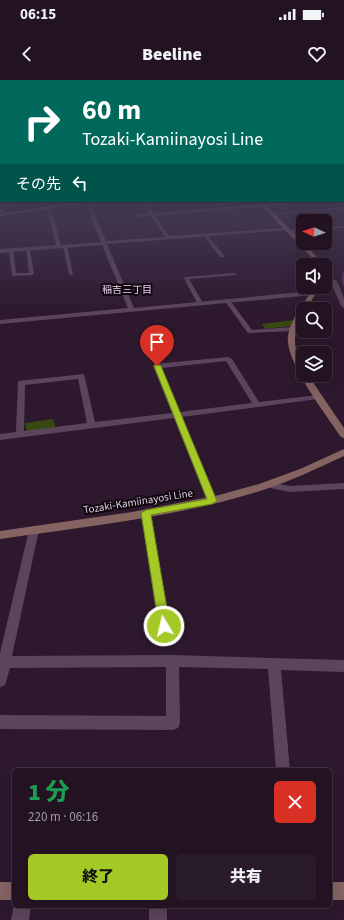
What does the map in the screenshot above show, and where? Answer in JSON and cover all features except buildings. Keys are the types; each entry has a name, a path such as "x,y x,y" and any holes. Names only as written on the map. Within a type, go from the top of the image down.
{"street":[{"path":"56,236 59,247"},
{"path":"100,236 132,310"},
{"path":"0,251 190,236"},
{"path":"293,236 315,258"},
{"path":"332,280 334,281 344,306"},
{"path":"0,322 132,310 296,292"},
{"path":"296,322 290,334 291,347 296,362"},
{"path":"212,501 157,366 228,359 257,405"},
{"path":"20,434 20,383 81,376 92,426"},
{"path":"309,382 344,435"},
{"path":"0,437 318,397"},
{"name":"Tozaki-Kamiinayosi Line","path":"0,535 146,513 212,501 268,486 322,464 344,452"},
{"path":"268,486 290,490 344,486"},
{"path":"146,513 164,626"},
{"path":"0,681 2,662 34,530"},
{"path":"2,662 172,660 274,665 344,666"},
{"path":"0,722 173,723 172,660"},
{"path":"274,665 283,768"},
{"path":"332,890 344,890"},
{"path":"0,891 12,891"},
{"path":"20,920 22,908"},
{"path":"158,908 158,920"}],"lane":[{"path":"206,236 222,256"},
{"path":"65,246 71,274"},
{"path":"11,250 14,275 32,274 28,249"},
{"path":"200,303 186,278 234,274"},
{"path":"227,300 250,332 292,329"}],"green space":[{"path":"294,320 292,326 265,329 262,324"},
{"path":"53,419 56,428 27,432 25,423"}],"district":[{"name":"稲吉三丁目","path":"127,289"}],"route":[{"path":"157,366 212,501 146,513 164,626"}]}
